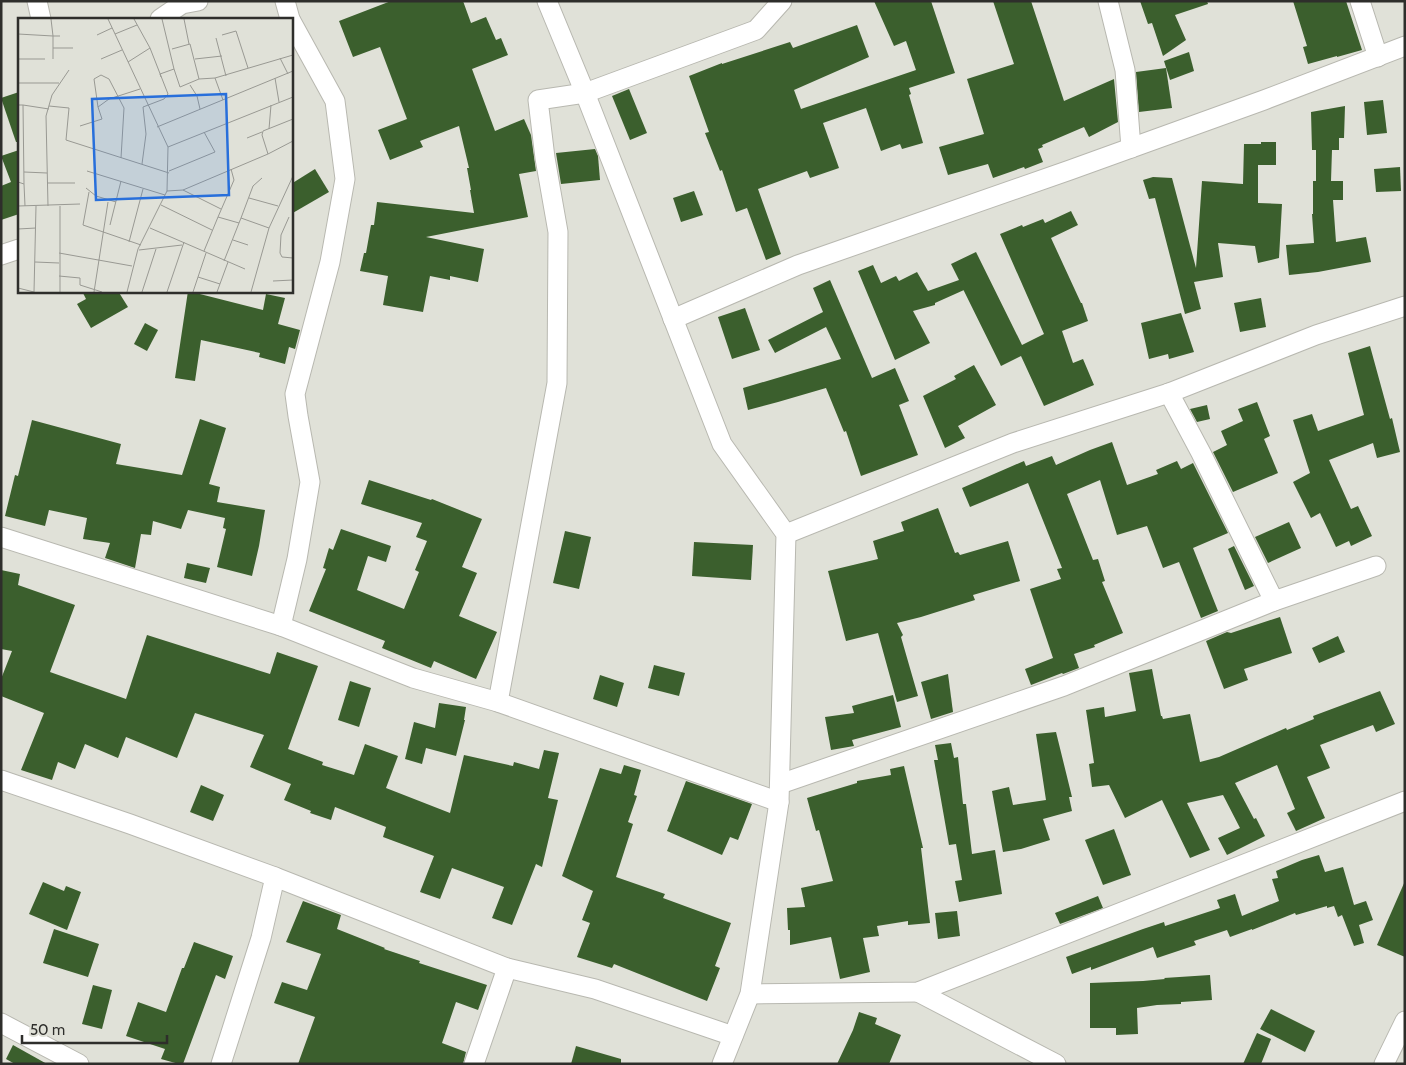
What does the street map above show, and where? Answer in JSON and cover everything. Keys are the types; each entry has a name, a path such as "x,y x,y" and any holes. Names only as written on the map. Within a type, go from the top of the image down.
{"street":[{"path":"37,1 41,18"},
{"path":"161,18 182,4 198,1"},
{"path":"284,1 290,18"},
{"path":"547,1 585,92 722,444 786,534 780,793 750,994 722,1064"},
{"path":"498,702 557,383 558,232 545,158 538,100 585,92 756,30 782,1"},
{"path":"1108,1 1125,70 1131,148"},
{"path":"1360,1 1378,57"},
{"path":"282,626 297,559 310,482 295,394 330,262 345,179 335,102 292,22"},
{"path":"673,319 798,264 1131,148 1405,46"},
{"path":"1,255 18,249"},
{"path":"786,534 1013,443 1169,393 1316,335 1405,306"},
{"path":"1169,393 1201,453 1274,601"},
{"path":"1,537 282,626 413,678 498,702 780,793 1064,686 1274,601 1376,566"},
{"path":"1,780 130,824 275,877 507,968 595,989 733,1036"},
{"path":"750,994 918,992 1405,801"},
{"path":"221,1064 261,938 275,877"},
{"path":"474,1064 507,968"},
{"path":"918,992 1056,1064"},
{"path":"1384,1064 1405,1021"},
{"path":"1,1023 80,1064"}],"building":[{"path":"391,1 463,1 471,23 486,17 496,40 501,38 508,55 472,69 495,131 524,119 531,135 536,171 519,174 528,217 426,237 484,249 478,282 450,276 450,280 430,276 423,312 383,305 388,276 360,271 364,253 366,253 371,225 374,225 377,202 474,213 467,168 469,168 459,126 420,141 423,147 390,160 378,130 407,119 380,47 353,57 339,21"},
{"path":"874,1 931,1 955,73 909,88 911,94 909,95 923,143 902,149 900,144 881,151 866,108 823,123 839,168 810,178 807,171 758,189 781,254 766,260 747,208 736,212 722,170 720,171 705,133 709,132 689,76 722,63 790,42 793,48 857,25 869,57 794,90 801,109 916,70 906,41 894,46"},
{"path":"993,1 1031,1 1064,101 1114,79 1118,122 1089,137 1084,127 1042,145 1043,147 1038,149 1043,162 1025,169 1024,167 993,178 988,164 948,175 939,147 984,134 967,79 1014,64"},
{"path":"1140,1 1207,1 1208,4 1175,15 1186,40 1163,56 1152,23 1148,24"},
{"path":"1293,1 1346,1 1362,50 1308,64 1303,47 1307,46"},
{"path":"1189,52 1194,71 1170,80 1164,61"},
{"path":"1166,68 1172,108 1139,112 1136,72"},
{"path":"629,89 647,133 630,140 612,96"},
{"path":"18,92 18,142 16,142 1,98"},
{"path":"1383,100 1387,133 1367,135 1364,102"},
{"path":"1345,106 1344,138 1339,138 1339,150 1332,150 1331,181 1343,181 1343,200 1333,200 1336,242 1366,237 1371,262 1318,272 1289,275 1286,245 1314,243 1312,214 1313,181 1316,181 1316,150 1312,150 1311,112"},
{"path":"1261,142 1276,142 1276,165 1258,165 1258,203 1282,204 1279,258 1258,263 1255,246 1218,243 1223,277 1194,282 1201,309 1185,314 1155,198 1149,199 1143,180 1153,177 1172,178 1196,268 1202,181 1243,184 1244,144 1261,144"},
{"path":"595,149 598,156 600,180 561,184 556,153"},
{"path":"18,150 18,214 1,220 1,186 11,182 1,156"},
{"path":"1400,167 1401,191 1376,192 1374,169"},
{"path":"315,169 329,192 292,213 292,183"},
{"path":"694,191 703,215 681,222 673,198"},
{"path":"1071,211 1078,225 1051,238 1082,303 1088,321 1062,331 1073,363 1083,359 1094,385 1044,406 1021,356 1001,366 964,290 935,303 935,305 913,311 930,343 895,360 858,271 873,265 881,283 896,276 899,281 917,272 928,291 959,280 951,264 976,252 1022,345 1044,334 1000,234 1043,219 1045,223"},
{"path":"830,280 872,378 895,368 909,401 899,405 918,455 861,476 846,431 844,432 826,388 748,410 743,388 841,359 826,327 775,353 768,340 823,312 813,288"},
{"path":"82,292 119,292 128,307 91,328 77,304 86,299"},
{"path":"188,292 263,310 266,294 285,298 278,324 300,330 295,349 289,347 285,364 259,357 260,353 201,340 195,381 175,378"},
{"path":"1261,298 1266,327 1240,332 1234,303"},
{"path":"745,308 760,350 732,359 718,317"},
{"path":"1181,313 1194,352 1169,359 1168,354 1149,359 1141,323"},
{"path":"145,323 158,330 147,351 134,344"},
{"path":"1370,346 1390,419 1392,418 1400,452 1377,458 1373,443 1329,460 1351,509 1358,506 1372,536 1351,546 1349,541 1336,547 1320,513 1311,518 1293,482 1310,473 1293,420 1312,414 1318,431 1364,415 1348,353"},
{"path":"974,365 996,405 958,426 965,438 945,448 923,396 956,379 954,376"},
{"path":"1257,402 1270,436 1264,439 1278,473 1233,492 1213,452 1227,445 1221,431 1243,421 1238,409"},
{"path":"1207,405 1210,419 1197,422 1190,409"},
{"path":"200,419 226,428 209,484 220,487 217,502 265,510 252,576 217,567 226,529 223,528 225,518 188,510 181,529 153,521 151,535 141,534 135,568 105,558 110,543 83,539 87,518 49,510 45,526 5,516 15,475 18,476 32,420 121,444 116,464 182,475"},
{"path":"1112,442 1127,485 1158,474 1156,470 1177,461 1181,469 1193,463 1228,533 1193,548 1218,611 1201,618 1179,562 1163,568 1147,526 1117,535 1100,480 1067,494 1093,560 1098,559 1105,581 1102,582 1123,633 1094,645 1095,647 1074,654 1079,668 1031,685 1025,669 1053,658 1030,589 1061,579 1057,569 1062,568 1028,483 970,507 962,488 1024,461 1026,466 1052,456 1056,465"},
{"path":"369,480 432,499 482,519 462,567 477,573 459,616 497,632 476,679 434,661 431,668 382,648 385,641 309,611 326,569 323,568 329,548 333,550 341,529 391,546 386,562 368,556 357,590 404,609 419,572 415,570 427,541 416,537 422,523 361,504"},
{"path":"938,508 955,553 958,552 960,555 1008,541 1020,581 973,595 975,600 897,623 903,635 901,637 918,696 897,702 878,633 846,641 828,571 878,559 873,541 904,531 901,522"},
{"path":"1289,522 1301,548 1268,563 1255,537"},
{"path":"565,531 591,537 579,589 553,583"},
{"path":"694,542 753,545 751,580 692,576"},
{"path":"1234,546 1254,586 1245,590 1228,549"},
{"path":"187,563 210,568 206,583 184,578"},
{"path":"1,570 20,574 18,585 75,605 50,672 126,699 147,635 270,674 277,652 318,666 288,749 323,762 322,765 354,775 365,744 398,756 386,788 450,813 464,755 513,766 514,762 539,769 544,750 559,753 548,798 558,800 542,867 536,864 512,925 492,918 504,887 452,868 440,899 420,892 434,856 383,837 386,827 335,807 331,820 310,813 311,811 284,800 291,784 250,767 264,735 195,713 177,758 126,737 118,758 85,744 75,769 58,762 52,780 21,770 44,713 1,696 1,679 12,651 1,649"},
{"path":"1280,617 1292,653 1244,669 1248,680 1224,689 1206,641 1227,632 1231,633"},
{"path":"1338,636 1345,652 1319,663 1312,648"},
{"path":"654,665 685,673 679,696 648,688"},
{"path":"1152,669 1161,716 1163,719 1190,714 1200,762 1219,757 1286,728 1287,730 1314,719 1313,716 1380,691 1395,724 1376,732 1373,725 1320,745 1330,768 1307,777 1325,818 1296,831 1287,813 1295,809 1277,765 1235,783 1265,836 1227,855 1218,838 1240,828 1223,795 1187,803 1210,850 1190,858 1162,800 1125,818 1109,785 1092,787 1089,764 1094,763 1086,710 1104,707 1105,717 1136,711 1129,673"},
{"path":"948,674 953,712 931,719 921,682"},
{"path":"600,675 624,683 617,707 593,699"},
{"path":"350,681 371,688 359,727 338,720"},
{"path":"893,695 901,727 852,740 854,746 831,750 825,717 854,713 852,706"},
{"path":"439,703 466,707 465,720 456,756 426,748 422,764 405,759 414,722 435,728"},
{"path":"1056,732 1072,797 1069,797 1072,811 1043,819 1050,840 1021,849 1003,852 992,791 1009,787 1013,805 1046,800 1036,734"},
{"path":"951,743 954,758 958,757 963,804 966,804 972,854 995,850 1002,894 959,902 955,881 962,880 956,844 949,845 934,760 938,760 935,745"},
{"path":"624,765 641,770 634,795 637,796 628,822 633,824 616,877 665,894 663,898 731,923 715,966 720,968 707,1001 614,964 612,968 577,957 590,923 582,920 593,891 562,876 600,768 621,774"},
{"path":"904,766 923,848 921,848 930,923 908,925 908,921 877,926 879,936 863,938 870,972 840,979 831,937 790,945 787,908 805,907 801,888 833,881 819,830 816,831 807,798 857,783 857,781 891,775 890,769"},
{"path":"686,781 752,804 738,840 730,837 722,855 667,831"},
{"path":"201,785 224,795 213,821 190,812"},
{"path":"1114,829 1131,875 1103,885 1085,840"},
{"path":"1319,855 1325,872 1343,867 1354,905 1366,901 1373,920 1359,925 1364,943 1354,946 1342,915 1338,917 1334,906 1327,908 1327,906 1296,915 1295,913 1230,937 1227,930 1194,941 1196,945 1157,958 1153,947 1091,970 1091,967 1072,974 1066,957 1164,922 1165,926 1220,908 1217,900 1235,894 1242,916 1279,901 1272,879 1278,878 1276,871"},
{"path":"1405,881 1405,957 1377,945"},
{"path":"43,882 64,891 66,886 81,892 67,930 29,914"},
{"path":"1098,896 1103,908 1060,924 1055,913"},
{"path":"303,901 341,915 337,929 384,949 420,961 419,963 487,985 478,1010 456,1002 442,1043 466,1052 463,1064 298,1064 315,1017 274,1003 282,982 307,990 321,954 286,942"},
{"path":"957,911 960,936 938,939 935,913"},
{"path":"54,929 99,944 88,977 43,963"},
{"path":"194,942 233,956 225,979 216,975 183,1064 179,1064 161,1059 165,1049 126,1036 138,1002 166,1012"},
{"path":"1210,975 1212,1000 1137,1008 1138,1034 1116,1035 1116,1028 1090,1028 1090,983 1143,981"},
{"path":"93,985 112,990 102,1029 82,1024"},
{"path":"1271,1009 1315,1031 1305,1052 1260,1029"},
{"path":"859,1012 877,1018 875,1024 901,1035 889,1064 837,1064"},
{"path":"1257,1033 1271,1039 1261,1064 1243,1064"},
{"path":"13,1045 47,1064 15,1064 6,1059"},
{"path":"576,1046 621,1059 621,1064 571,1064"}]}
